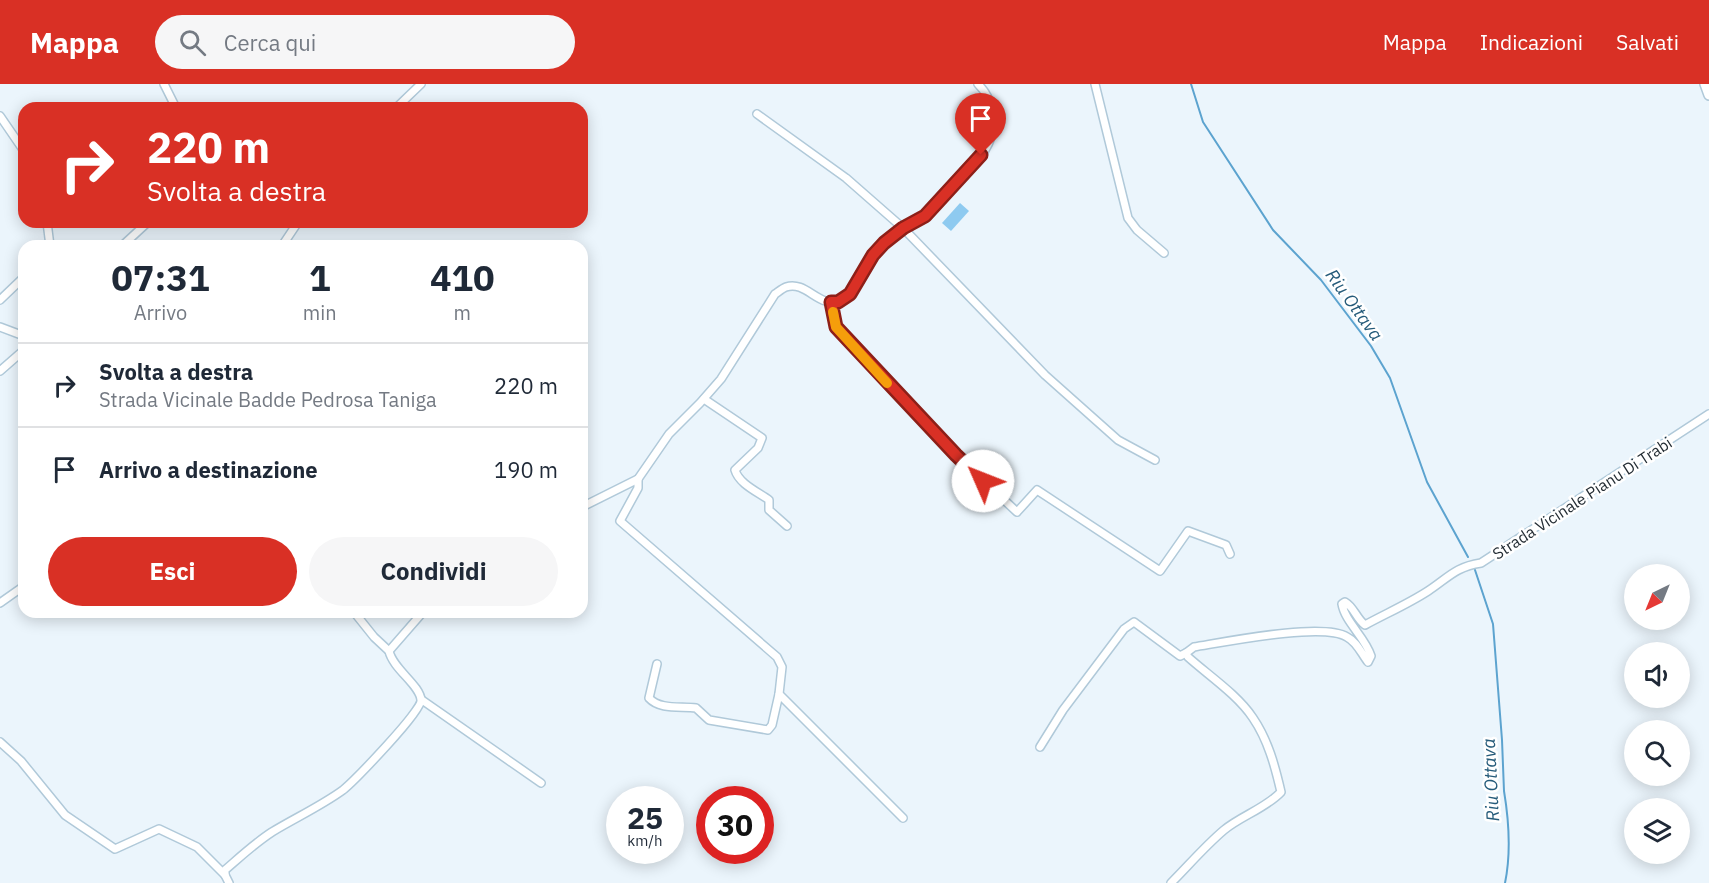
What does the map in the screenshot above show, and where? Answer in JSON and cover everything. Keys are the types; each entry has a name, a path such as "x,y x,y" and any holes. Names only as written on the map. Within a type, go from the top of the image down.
{"main road":[{"path":"1705,84 1709,95"}],"street":[{"path":"164,84 173,102"},
{"path":"402,102 421,84"},
{"path":"588,504 638,478 669,434 721,379 775,294 787,286 800,287 823,302 838,302 850,294 873,255 903,228 925,216 974,165 989,146 995,123 988,94 978,84"},
{"path":"1095,84 1128,218 1137,230 1164,253"},
{"path":"757,114 843,176 903,228 1045,375 1118,440 1155,460"},
{"path":"0,116 18,142"},
{"path":"128,240 142,228"},
{"path":"0,300 18,283"},
{"path":"831,302 836,327 956,455 1017,512 1037,490 1160,571 1188,531 1226,545 1230,554"},
{"path":"0,327 18,334"},
{"path":"0,371 18,355"},
{"path":"704,399 762,438 758,448 735,470 737,476 769,500 769,510 787,526"},
{"name":"Strada Vicinale Pianu Di Trabi","path":"1186,653 1194,647 1268,636 1335,632 1347,636 1355,643 1368,662 1371,656 1368,647 1343,612 1342,604 1345,602 1351,605 1359,620 1365,625 1428,591 1446,576 1468,565 1481,563 1709,414"},
{"path":"638,478 638,488 620,521 777,657 782,667 780,694 772,724 768,730 709,720 696,708 667,707 654,703 649,698 657,664"},
{"path":"0,603 18,590"},
{"path":"359,618 389,651 391,658 422,700 541,783"},
{"path":"389,651 417,618"},
{"path":"1040,747 1063,710 1124,629 1134,622 1180,656 1186,653 1233,696 1253,717 1271,753 1281,792 1275,799 1247,814 1223,831 1171,883"},
{"path":"780,694 903,818"},
{"path":"225,875 225,870 270,834 345,788 409,722 421,706 422,700"},
{"path":"0,742 21,761 65,815 115,849 159,829 197,847 225,875 229,883"}],"shaded area":[{"path":"960,203 969,211 951,231 942,223"}],"waterway":[{"name":"Riu Ottava","path":"1191,84 1203,122 1273,230 1321,280 1371,346 1390,378 1427,482 1468,557"},
{"name":"Riu Ottava","path":"1475,570 1493,624 1508,826 1509,849 1505,883"}],"slow traffic":[{"path":"833,312 836,327 887,383"}],"route":[{"path":"981,155 925,216 903,228 884,243 873,255 850,294 838,302 831,302 836,327 983,481"}]}
